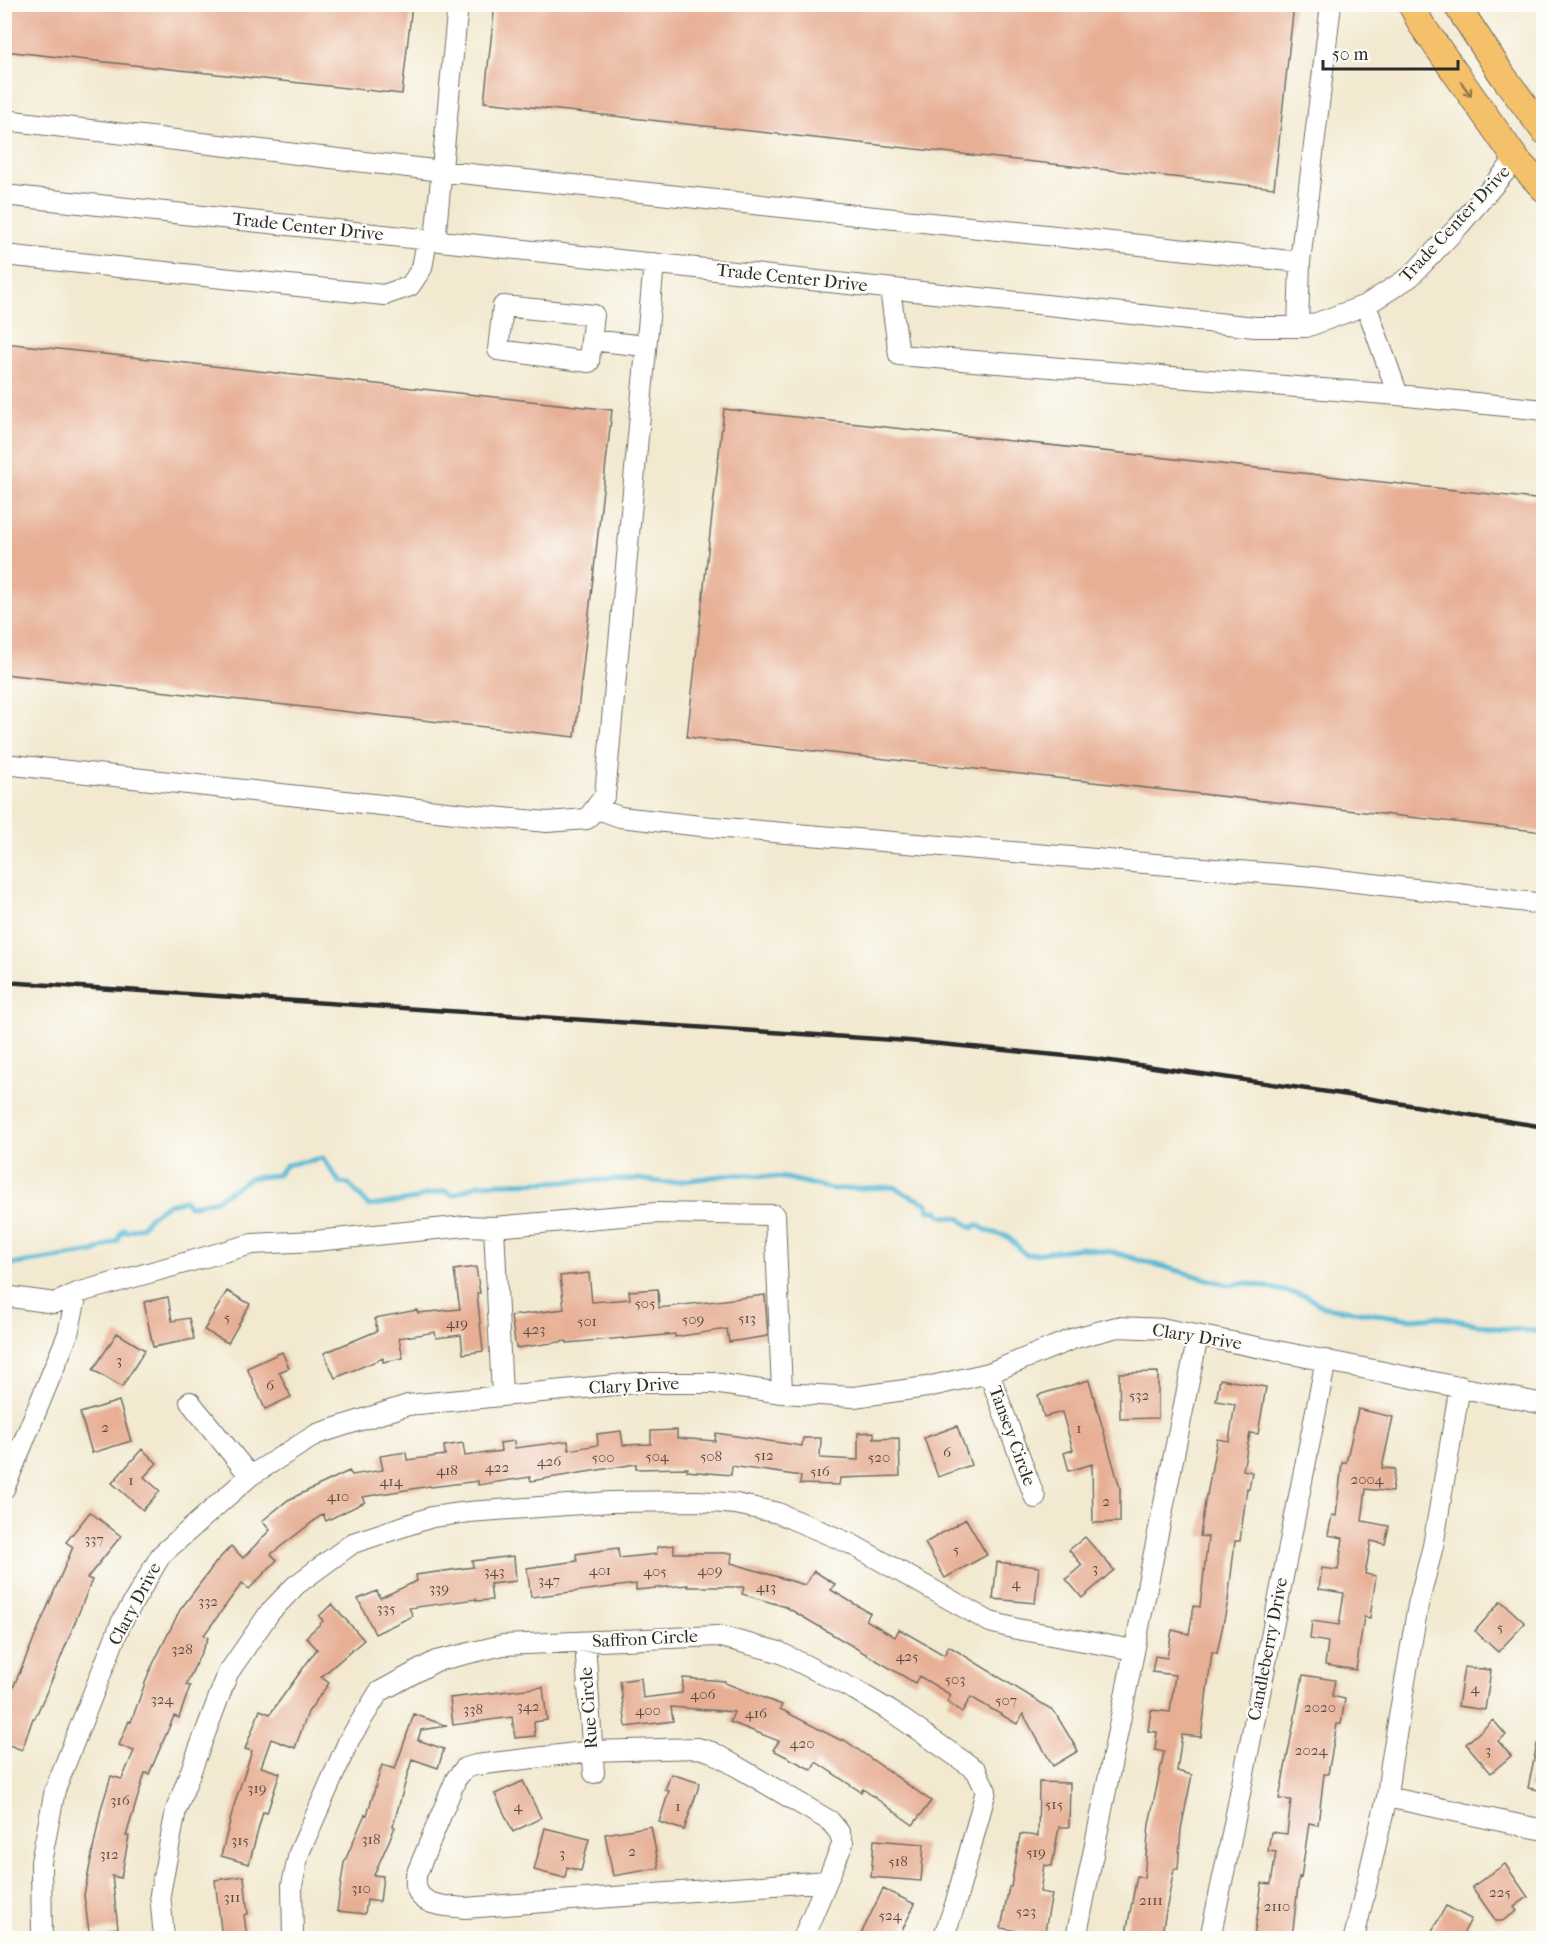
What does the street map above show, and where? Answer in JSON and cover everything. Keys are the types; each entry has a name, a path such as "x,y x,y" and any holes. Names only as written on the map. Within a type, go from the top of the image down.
{"main road":[{"path":"1412,4 1421,24 1516,159 1544,189"},
{"path":"1456,4 1503,76 1544,131"},
{"path":"1516,159 1544,136"}],"street":[{"path":"4,255 384,295 410,286 422,268 431,240 442,171 458,4"},
{"path":"1298,327 1300,262 1331,4"},
{"path":"4,120 442,171 1300,262"},
{"name":"Trade Center Drive","path":"4,195 1256,327 1306,327 1366,305 1410,277 1458,227 1516,159"},
{"path":"4,765 492,817 548,822 587,819 605,795 654,263"},
{"path":"890,289 898,355 1398,395 1544,410"},
{"path":"1366,305 1398,395"},
{"path":"503,306 594,315 591,340 589,362 498,350 503,306"},
{"path":"591,340 645,346"},
{"path":"595,808 620,817 701,826 1313,877 1544,904"},
{"path":"4,1296 55,1303 77,1293 252,1244 315,1241 466,1226 494,1227 657,1213 775,1215 782,1393"},
{"path":"494,1227 502,1395"},
{"path":"4,1489 68,1334 77,1293"},
{"name":"Clary Drive","path":"42,1938 41,1862 55,1790 121,1623 161,1555 250,1476 318,1434 408,1405 636,1383 713,1383 782,1393 854,1397 927,1387 989,1373 1075,1338 1117,1327 1167,1329 1544,1404"},
{"path":"1076,1938 1198,1336"},
{"name":"Candleberry Drive","path":"1210,1938 1326,1360"},
{"name":"Tansey Circle","path":"989,1373 1035,1498"},
{"path":"1354,1938 1388,1797 1393,1752 1418,1605 1433,1546 1460,1386"},
{"path":"190,1402 250,1476"},
{"path":"164,1938 160,1894 176,1810 228,1672 270,1612 296,1585 354,1544 432,1517 469,1512 610,1502 699,1501 736,1504 777,1513 851,1544 990,1622 1134,1650"},
{"name":"Saffron Circle","path":"293,1938 292,1885 299,1853 349,1740 380,1692 436,1661 503,1645 718,1636 778,1652 864,1696 892,1712 976,1770 986,1791 944,1938"},
{"name":"Rue Circle","path":"585,1643 594,1773"},
{"path":"803,1938 827,1881 843,1843 839,1832 830,1821 712,1752 698,1748 592,1751 476,1764 465,1768 456,1779 416,1875 417,1891 425,1900 465,1908 827,1881"},
{"path":"1388,1797 1544,1830"}],"building":[{"path":"4,4 412,4 402,94 4,51"},
{"path":"495,4 1294,4 1274,188 484,102"},
{"path":"4,343 612,410 575,737 4,674"},
{"path":"724,409 1544,500 1544,832 687,737"},
{"path":"476,1267 480,1293 477,1293 483,1351 463,1354 461,1335 436,1338 435,1332 399,1338 403,1358 383,1362 383,1358 335,1378 324,1353 377,1331 375,1318 417,1310 418,1313 460,1309 454,1270"},
{"path":"589,1273 592,1302 630,1299 629,1291 658,1289 659,1308 765,1295 768,1336 729,1342 727,1329 675,1337 675,1334 567,1343 567,1341 516,1348 511,1316 564,1309 560,1276"},
{"path":"227,1291 250,1304 228,1343 204,1330"},
{"path":"168,1297 172,1321 189,1318 194,1339 153,1347 144,1302"},
{"path":"117,1333 145,1350 122,1387 93,1370"},
{"path":"282,1352 289,1368 279,1372 291,1397 265,1409 247,1368"},
{"path":"1158,1372 1158,1418 1120,1419 1119,1373"},
{"path":"1220,1379 1266,1387 1258,1434 1250,1433 1243,1470 1252,1472 1249,1489 1247,1488 1240,1541 1235,1541 1228,1601 1217,1653 1212,1652 1201,1737 1182,1735 1177,1771 1192,1775 1181,1829 1178,1869 1174,1869 1161,1938 1125,1938 1137,1876 1144,1878 1149,1824 1164,1752 1155,1750 1157,1732 1148,1731 1151,1710 1170,1712 1175,1675 1152,1672 1155,1656 1167,1658 1172,1630 1189,1634 1194,1606 1200,1607 1208,1537 1200,1536 1206,1495 1217,1439 1229,1441 1235,1404 1216,1401"},
{"path":"1089,1380 1120,1488 1120,1522 1093,1523 1092,1464 1069,1471 1064,1453 1073,1450 1062,1412 1044,1417 1038,1395"},
{"path":"119,1401 131,1441 92,1453 80,1413"},
{"path":"1358,1409 1393,1417 1382,1468 1395,1469 1392,1492 1366,1489 1362,1521 1389,1526 1385,1544 1371,1541 1365,1574 1376,1576 1370,1618 1364,1617 1356,1670 1325,1665 1328,1642 1310,1639 1312,1621 1339,1625 1344,1593 1319,1589 1322,1568 1338,1570 1343,1538 1328,1535 1332,1515 1336,1516 1342,1463 1346,1463"},
{"path":"957,1426 971,1465 938,1477 924,1438"},
{"path":"677,1430 677,1438 715,1441 716,1433 802,1446 803,1438 821,1438 820,1458 858,1460 858,1433 874,1432 874,1439 899,1438 900,1476 840,1478 839,1485 800,1484 801,1476 732,1466 731,1475 687,1471 688,1468 636,1469 636,1464 531,1481 530,1477 478,1485 478,1481 430,1486 362,1497 365,1502 326,1521 323,1514 271,1554 277,1560 249,1589 242,1583 204,1635 208,1638 186,1685 190,1686 179,1718 174,1716 149,1774 145,1773 126,1836 129,1836 121,1878 112,1876 118,1928 89,1932 84,1895 101,1809 111,1776 122,1779 134,1751 119,1745 129,1721 131,1722 149,1672 180,1610 231,1546 243,1558 270,1530 262,1521 288,1500 349,1471 352,1475 383,1470 380,1456 406,1452 407,1460 445,1455 444,1446 463,1443 465,1456 501,1451 500,1443 514,1441 515,1448 568,1441 569,1450 598,1445 597,1434 621,1431 623,1445 651,1444 651,1431"},
{"path":"142,1449 157,1463 144,1477 160,1491 143,1510 112,1483"},
{"path":"90,1512 121,1536 87,1578 92,1580 51,1682 33,1718 22,1750 4,1743 4,1709 73,1547 66,1542"},
{"path":"966,1519 987,1555 945,1578 925,1543"},
{"path":"1085,1537 1114,1570 1082,1598 1066,1579 1082,1565 1069,1550"},
{"path":"674,1545 674,1553 732,1553 731,1563 805,1585 814,1571 835,1584 831,1590 870,1613 866,1620 895,1637 899,1629 944,1655 949,1646 1054,1711 1078,1751 1053,1766 1023,1714 1017,1724 971,1697 962,1712 947,1702 951,1695 919,1676 915,1683 786,1607 742,1594 744,1587 688,1587 688,1585 636,1590 636,1584 531,1597 527,1568 577,1561 576,1554 618,1548 619,1558 657,1554 657,1547"},
{"path":"514,1556 516,1581 490,1584 492,1600 476,1601 476,1599 409,1608 413,1616 375,1634 358,1599 377,1591 380,1598 417,1581 416,1575 473,1567 472,1561"},
{"path":"997,1562 1039,1567 1035,1603 993,1599"},
{"path":"1501,1601 1525,1623 1498,1652 1475,1631"},
{"path":"332,1604 364,1640 321,1677 329,1683 308,1712 295,1748 271,1739 261,1767 280,1773 267,1813 263,1812 249,1864 221,1856 235,1802 252,1751 245,1749 260,1710 270,1714 317,1649 306,1637 323,1621 319,1616"},
{"path":"1464,1667 1491,1670 1485,1710 1458,1706"},
{"path":"1303,1675 1335,1680 1332,1696 1345,1699 1341,1724 1337,1724 1328,1774 1324,1774 1318,1825 1309,1823 1301,1878 1299,1877 1292,1938 1254,1938 1262,1883 1271,1884 1276,1852 1268,1851 1271,1832 1287,1834 1291,1800 1279,1799"},
{"path":"641,1678 643,1698 682,1693 683,1678 725,1681 725,1683 782,1705 780,1709 842,1741 843,1739 931,1801 913,1825 863,1789 861,1792 816,1762 812,1770 773,1750 779,1741 730,1722 734,1712 671,1707 673,1721 626,1727 620,1681"},
{"path":"543,1687 547,1720 534,1722 535,1736 515,1738 512,1717 453,1725 450,1698"},
{"path":"414,1714 447,1726 421,1730 418,1740 444,1749 438,1768 412,1759 393,1826 395,1827 374,1875 383,1876 380,1902 367,1900 365,1914 337,1911 344,1863 365,1814 367,1815 382,1765 395,1769"},
{"path":"1493,1720 1506,1735 1498,1741 1511,1756 1491,1773 1466,1744"},
{"path":"1537,1744 1544,1744 1544,1791 1528,1788"},
{"path":"671,1774 700,1783 684,1830 659,1822 669,1791 665,1790"},
{"path":"523,1781 541,1818 513,1832 495,1794"},
{"path":"1039,1782 1070,1783 1069,1827 1059,1827 1052,1866 1044,1865 1040,1892 1052,1894 1044,1936 1001,1928 1020,1834 1038,1836"},
{"path":"651,1826 659,1868 613,1876 605,1834"},
{"path":"545,1828 589,1839 581,1871 567,1867 565,1878 534,1870"},
{"path":"874,1840 924,1844 921,1881 871,1877"},
{"path":"1505,1864 1528,1897 1514,1907 1517,1911 1502,1921 1496,1921 1472,1887"},
{"path":"244,1876 248,1914 244,1915 247,1938 222,1938 215,1880"},
{"path":"883,1889 915,1904 898,1938 859,1938"},
{"path":"1446,1906 1471,1919 1461,1938 1428,1938"}],"waterway":[{"path":"1484,7 1490,4"},
{"path":"4,1261 15,1264 94,1252 118,1240 124,1229 125,1232 141,1227 151,1216 168,1204 185,1200 189,1206 216,1200 250,1178 277,1175 286,1165 323,1158 340,1183 349,1184 369,1206 416,1199 445,1191 454,1195 479,1184 639,1179 668,1183 735,1174 786,1178 832,1189 895,1187 927,1203 929,1211 937,1211 942,1216 959,1218 972,1228 977,1225 1008,1237 1026,1255 1082,1248 1112,1252 1228,1285 1248,1283 1306,1296 1324,1307 1411,1319 1438,1317 1497,1328 1544,1332"}],"railway":[{"path":"4,982 909,1041 1097,1059 1342,1094 1544,1127"}]}
